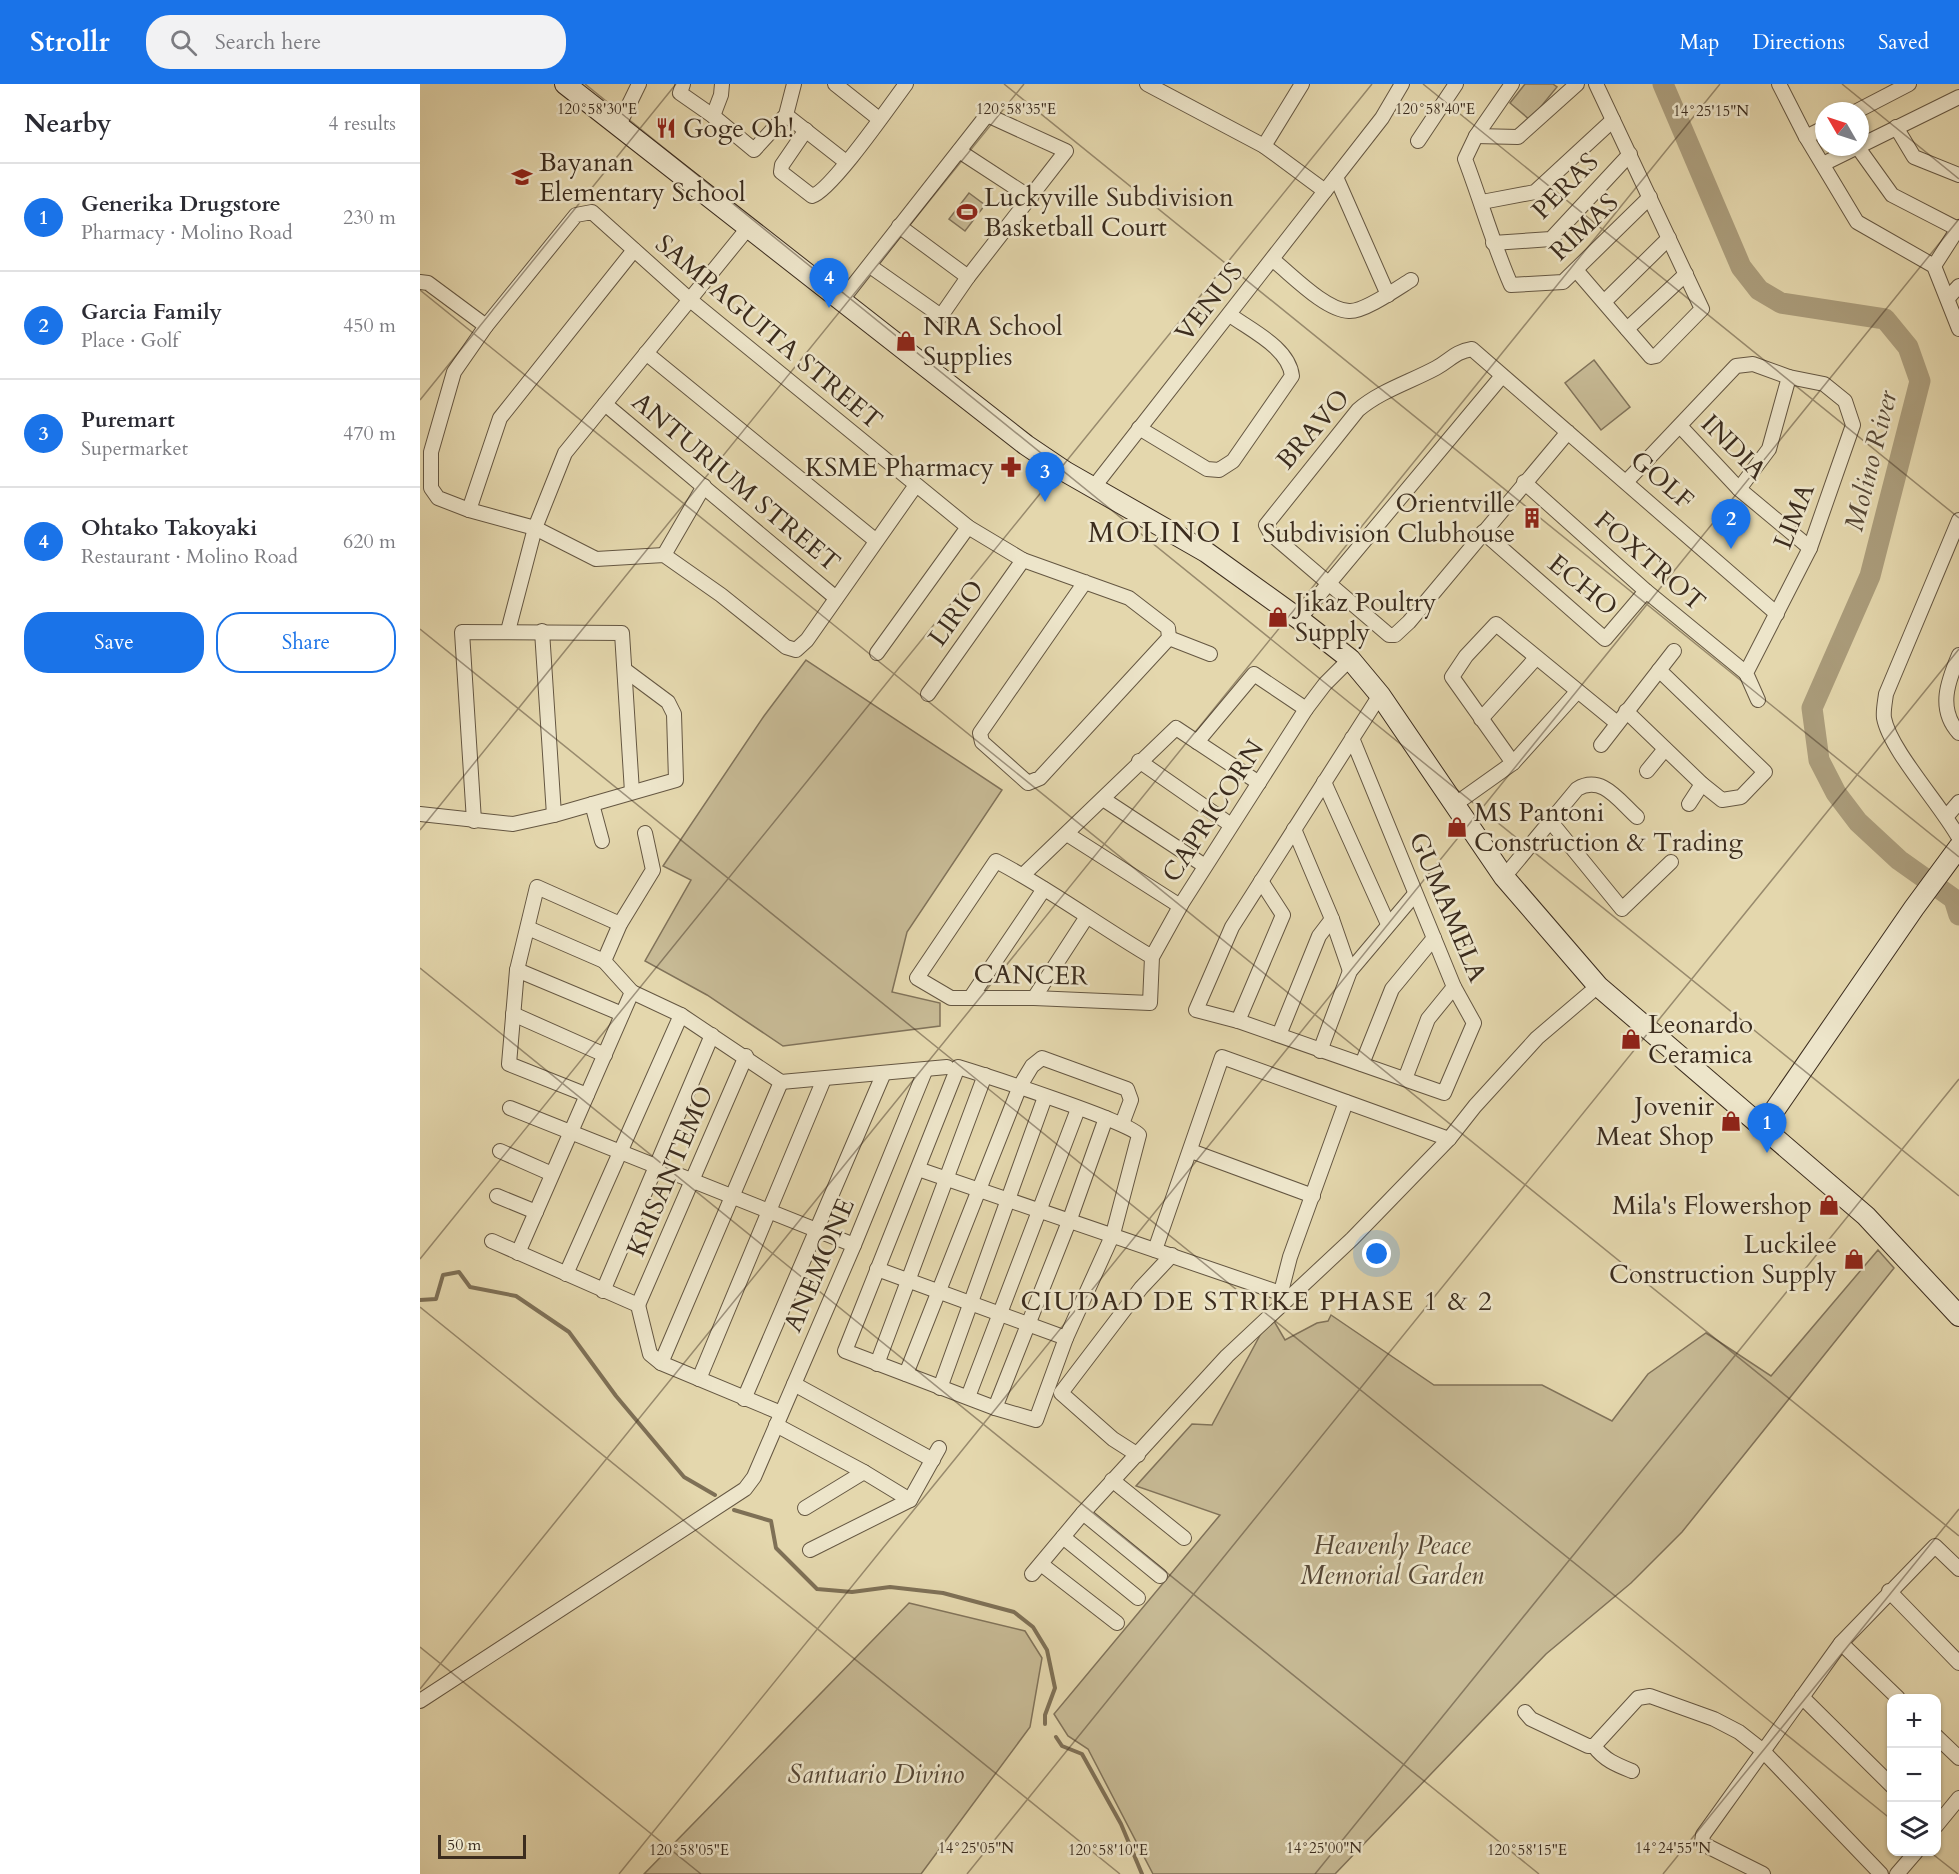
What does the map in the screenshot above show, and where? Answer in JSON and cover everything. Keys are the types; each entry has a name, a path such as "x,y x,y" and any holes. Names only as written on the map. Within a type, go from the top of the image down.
{"main road":[{"path":"565,84 1026,446 1093,488 1206,552 1299,619 1350,660 1380,695 1504,877 1598,986 1866,1216 1959,1316"},
{"path":"1763,1127 1914,908 1959,847"}],"street":[{"path":"618,127 639,84"},
{"path":"712,116 721,95 722,84"},
{"path":"682,89 754,150 786,115 794,84"},
{"path":"834,84 879,119"},
{"path":"806,130 782,165 781,172 812,196 819,194 846,162 906,84"},
{"path":"1147,84 1264,146 1325,191"},
{"path":"1264,146 1302,84"},
{"name":"VENUS","path":"1093,488 1382,118 1403,84"},
{"path":"1418,141 1456,84"},
{"path":"1493,243 1482,202 1465,159 1476,136 1512,84"},
{"path":"1476,136 1518,137 1577,84"},
{"path":"1576,270 1605,302 1647,356 1656,356 1702,309 1596,84"},
{"path":"1796,84 1781,87 1806,137 1857,222 1934,266 1959,329"},
{"path":"1869,105 1909,84"},
{"path":"1869,143 1959,96"},
{"path":"786,115 846,162"},
{"path":"841,301 987,116 1066,151 968,277 941,316 870,266"},
{"path":"1482,202 1535,192 1612,120"},
{"path":"1896,127 1914,157 1959,175"},
{"path":"1806,137 1815,132"},
{"path":"959,150 1031,198"},
{"name":"PERAS","path":"1493,243 1551,239 1630,154"},
{"path":"1823,164 1842,156"},
{"path":"1864,156 1892,195 1959,228 1934,266"},
{"path":"1336,177 1388,295"},
{"name":"RIMAS","path":"1493,243 1511,285 1563,282 1650,196"},
{"name":"SAMPAGUITA STREET","path":"486,326 576,215 592,212 689,299 968,527 1023,560 1130,598 1168,628 1169,638"},
{"path":"899,226 968,277"},
{"path":"508,631 534,528 566,453 748,228"},
{"path":"1605,302 1669,238"},
{"path":"469,510 500,418 634,250"},
{"path":"1273,260 1330,306 1351,312 1388,295 1411,280"},
{"path":"1627,329 1686,274"},
{"path":"420,282 428,283 486,326 454,372 425,449 430,488 438,498 469,510 534,528 596,559 664,555 721,595 786,647 796,650 807,640 875,540 916,485"},
{"path":"1948,298 1959,286"},
{"path":"1139,428 1207,469 1219,470 1233,462 1292,376 1291,363 1230,315"},
{"name":"GOLF","path":"1472,349 1627,481 1777,614"},
{"name":"BRAVO","path":"1326,584 1270,534 1266,525 1358,410 1370,399 1439,367 1458,351 1472,349"},
{"path":"646,353 875,540"},
{"name":"LIMA","path":"1680,426 1736,366 1753,364 1789,377 1824,384 1845,401 1853,425 1810,548 1746,674"},
{"path":"1299,619 1502,376"},
{"path":"1739,489 1769,449 1789,377"},
{"name":"ANTURIUM STREET","path":"605,404 836,598"},
{"path":"1627,481 1680,426"},
{"name":"INDIA","path":"1680,426 1739,489 1810,548"},
{"path":"1326,584 1389,635 1395,635 1409,622 1568,432"},
{"name":"FOXTROT","path":"1524,482 1646,591 1746,674"},
{"path":"664,555 704,486"},
{"path":"1959,520 1886,694 1884,717 1893,740 1947,816 1959,838"},
{"name":"LIRIO","path":"877,653 968,527"},
{"name":"ECHO","path":"1483,532 1605,639 1646,591"},
{"name":"LIRIO","path":"928,694 1023,560"},
{"path":"1085,582 980,733 982,742 1029,783 1040,778 1169,638 1210,654"},
{"path":"1513,763 1452,677 1466,656 1496,624 1576,693 1617,723"},
{"path":"542,631 554,815"},
{"path":"474,821 462,632 622,633 632,792"},
{"path":"1601,745 1674,651"},
{"path":"1959,655 1950,676 1945,702 1954,727 1959,732"},
{"path":"1481,719 1536,657"},
{"name":"CAPRICORN","path":"1150,1003 1152,957 1180,906 1306,709 1325,684 1350,660"},
{"path":"420,814 513,824 554,815 676,780 674,714 668,702 625,670"},
{"path":"1626,711 1702,784 1722,800 1741,797 1765,772 1659,670"},
{"path":"1197,741 1254,674 1306,709"},
{"path":"1746,674 1758,700"},
{"path":"1455,805 1513,763 1576,693"},
{"path":"1380,695 1232,927 1196,1010 1279,1035 1405,1080 1428,1018 1454,987"},
{"path":"1152,957 1086,918 1023,875 1103,799 1139,761 1176,728 1259,783"},
{"name":"GUMAMELA","path":"1352,738 1454,987 1474,1023 1444,1093 1405,1080"},
{"path":"1647,771 1665,749"},
{"path":"1139,761 1231,825"},
{"path":"1324,782 1388,924"},
{"path":"1504,877 1577,789 1587,783 1600,784 1637,817"},
{"path":"1689,804 1702,784"},
{"path":"1103,799 1205,866"},
{"path":"1947,816 1959,802"},
{"path":"592,804 602,841"},
{"path":"1551,822 1622,909 1671,862"},
{"path":"1294,829 1332,919 1350,972"},
{"path":"604,961 620,924 653,870 645,833"},
{"path":"1067,834 1180,906"},
{"name":"CANCER","path":"1023,875 996,861 917,978 951,998 1034,998 1150,1003"},
{"path":"1238,1022 1283,915 1261,881"},
{"path":"587,1095 508,1064 517,970 537,887 620,924"},
{"path":"971,997 1044,889"},
{"path":"1320,1051 1350,972 1415,894"},
{"path":"1034,998 1086,918"},
{"path":"1279,1035 1319,936 1332,919"},
{"path":"528,928 604,961 632,992 681,1016 746,1056 781,1082 946,1068"},
{"path":"1362,1064 1392,989 1434,938"},
{"path":"517,970 622,1014"},
{"path":"1117,1623 1036,1569 1112,1480 1138,1455 1285,1294 1352,1239 1449,1139 1475,1106 1537,1038 1598,986"},
{"path":"518,1253 632,992"},
{"path":"513,1014 605,1055"},
{"path":"566,1274 681,1016"},
{"path":"603,1291 712,1035"},
{"name":"KRISANTEMO","path":"638,1305 746,1056"},
{"path":"1155,1250 1222,1057 1449,1139"},
{"path":"906,1374 981,1190 1020,1086 1032,1066 1042,1058 1127,1089 1131,1100 1122,1124"},
{"path":"958,1067 1020,1086 1135,1129 1139,1135 1113,1234 1066,1338 1036,1420 995,1408 845,1352 958,1067"},
{"name":"ANEMONE","path":"420,1701 734,1498 754,1477 926,1071"},
{"path":"744,1399 883,1075"},
{"path":"877,1364 985,1075"},
{"path":"699,1379 824,1079"},
{"path":"661,1363 781,1082"},
{"path":"940,1388 1010,1200 1045,1097"},
{"path":"1285,1294 1290,1257 1346,1102"},
{"path":"510,1108 854,1245"},
{"path":"968,1397 1078,1109"},
{"path":"995,1408 1070,1219 1106,1118"},
{"path":"500,1151 552,1174"},
{"path":"1191,1151 1312,1196"},
{"path":"918,1169 1285,1294"},
{"path":"497,1196 536,1212"},
{"path":"492,1241 638,1305 650,1354 661,1363 744,1399 910,1500"},
{"path":"1138,1455 1113,1440 1061,1393 1141,1288 1172,1255"},
{"path":"877,1269 1066,1338"},
{"path":"794,1384 936,1454 910,1500 810,1550"},
{"path":"805,1508 864,1472"},
{"path":"1112,1480 1184,1538"},
{"path":"1083,1513 1160,1576"},
{"path":"1063,1537 1138,1598"},
{"path":"1763,1874 1702,1842 1703,1835 1841,1643 1889,1591 1935,1546 1959,1569"},
{"path":"1889,1591 1959,1663"},
{"path":"1841,1643 1894,1694"},
{"path":"1525,1712 1540,1723 1588,1746 1594,1746 1638,1698 1650,1696 1714,1719 1739,1732 1762,1750 1881,1874"},
{"path":"1803,1697 1887,1781"},
{"path":"1941,1741 1959,1758"},
{"path":"1594,1746 1600,1754 1613,1763 1632,1771"},
{"path":"1941,1820 1959,1798"},
{"path":"1898,1874 1912,1856"}],"green space":[{"path":"1525,84 1553,84 1557,87 1530,120 1510,103"},
{"name":"Luckyville Subdivision Basketball Court","path":"969,193 985,205 965,231 949,219"},
{"path":"1594,360 1630,407 1601,430 1565,383"},
{"path":"806,660 1002,790 907,932 892,992 940,1003 940,1026 783,1046 707,995 645,961 691,880 663,866 764,716"},
{"name":"Heavenly Peace Memorial Garden","path":"1878,1250 1894,1268 1682,1532 1631,1583 1546,1654 1335,1874 1153,1874 1088,1749 1068,1736 1054,1714 1220,1515 1136,1486 1192,1424 1212,1425 1266,1324 1274,1321 1285,1340 1317,1323 1328,1321 1331,1315 1434,1385 1542,1385 1612,1421 1648,1374 1706,1333 1771,1376"},
{"name":"Santuario Divino","path":"909,1603 1025,1631 1042,1658 1030,1727 921,1874 644,1874"}],"waterway":[{"name":"Molino River","path":"1663,84 1741,267 1759,290 1781,303 1885,319 1908,347 1920,381 1870,576 1812,708 1819,760 1836,793 1858,822 1899,860 1954,899 1959,915"},
{"path":"420,1300 436,1299 443,1275 459,1272 470,1287 516,1296 569,1332 616,1396 684,1477 715,1495"},
{"path":"734,1510 771,1521 776,1548 817,1589 852,1592 890,1587 943,1593 1014,1612 1033,1627 1047,1650 1055,1688 1045,1715 1045,1724"},
{"path":"1056,1737 1062,1746 1082,1754 1121,1824 1142,1874"}],"place":[{"name":"Goge Oh!","path":"666,128"},
{"name":"Bayanan Elementary School","path":"522,177"},
{"name":"Luckyville Subdivision Basketball Court","path":"967,212"},
{"name":"Ohtako Takoyaki","path":"829,308"},
{"name":"NRA School Supplies","path":"906,341"},
{"name":"KSME Pharmacy","path":"1011,467"},
{"name":"Puremart","path":"1045,502"},
{"name":"Orientville Subdivision Clubhouse","path":"1532,518"},
{"name":"Garcia Family","path":"1731,549"},
{"name":"Jikaz Poultry Supply","path":"1278,617"},
{"name":"MS Pantoni Construction & Trading","path":"1457,827"},
{"name":"Leonardo Ceramica","path":"1631,1039"},
{"name":"Jovenir Meat Shop","path":"1731,1121"},
{"name":"Generika Drugstore","path":"1767,1153"},
{"name":"Mila's Flowershop","path":"1829,1205"},
{"name":"Luckilee Construction Supply","path":"1854,1259"}],"district":[{"name":"MOLINO I","path":"1165,533"},
{"name":"CIUDAD DE STRIKE PHASE 1 & 2","path":"1257,1301"}]}
